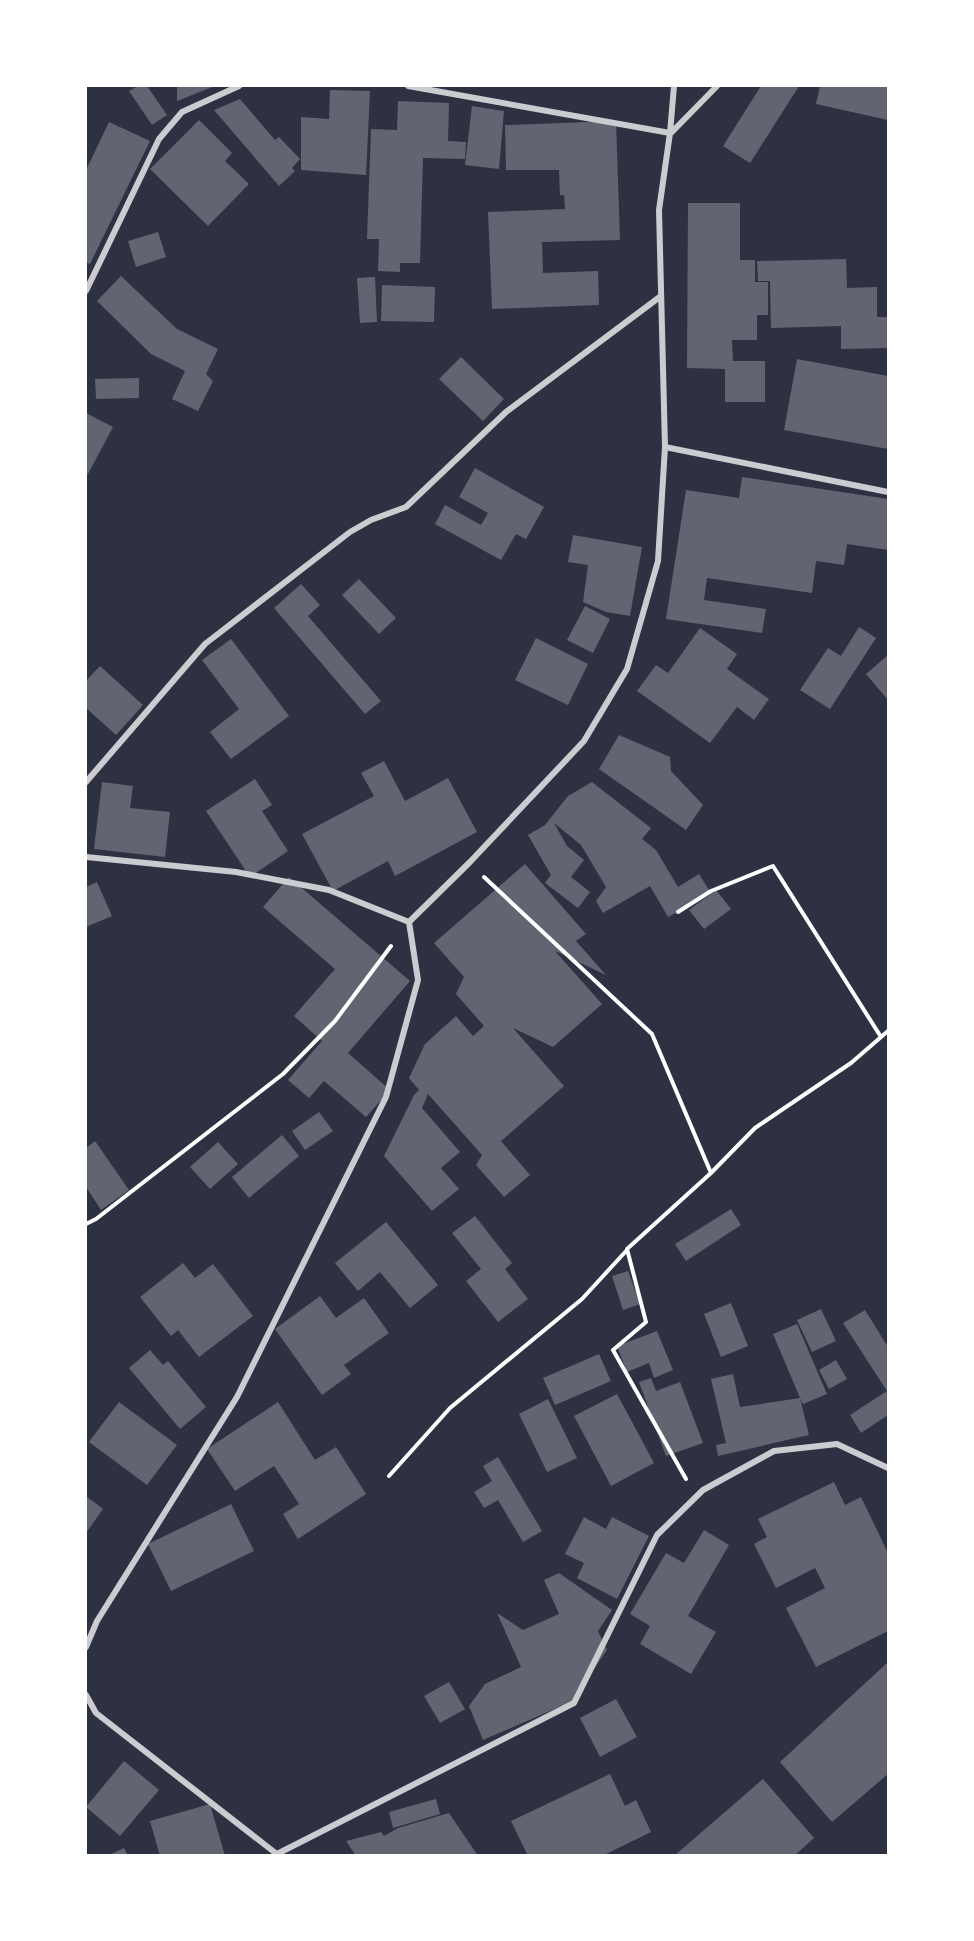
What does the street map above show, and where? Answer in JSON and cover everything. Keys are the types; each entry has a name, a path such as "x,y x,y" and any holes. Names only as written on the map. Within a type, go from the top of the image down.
{"street":[{"path":"86,291 159,139 182,112 239,86"},
{"path":"408,86 670,133"},
{"path":"409,922 469,863 584,741 627,669 658,561 665,447 659,210 674,86"},
{"path":"670,133 717,86"},
{"path":"86,782 205,645 350,532 371,520 406,507 506,412 661,296"},
{"path":"665,447 888,492"},
{"path":"86,857 236,872 329,890 409,922"},
{"path":"86,1647 97,1621 237,1397 386,1097 418,980 409,922"},
{"path":"86,1695 96,1713 278,1855 574,1703 657,1535 703,1490 774,1451 805,1447 837,1444 888,1467"}],"path":[{"path":"469,863 652,1034 711,1173"},
{"path":"678,912 711,891 773,866 881,1037"},
{"path":"86,1224 96,1219 283,1074 335,1021 409,922"},
{"path":"389,1476 450,1408 582,1299 627,1249 711,1173 755,1128 851,1063 888,1031"},
{"path":"627,1249 646,1322 613,1350 685,1479 696,1479 703,1490"}],"building":[{"path":"138,86 147,86 167,115 152,125 129,91"},
{"path":"177,86 215,86 177,101"},
{"path":"761,86 799,86 750,163 723,146"},
{"path":"820,86 888,86 888,120 816,104"},
{"path":"330,90 370,91 366,175 301,170 301,117 329,119"},
{"path":"240,99 275,140 279,137 300,159 292,168 295,171 279,186 214,110"},
{"path":"398,101 449,103 448,141 466,142 465,159 423,158 420,263 400,263 400,272 378,271 379,239 367,239 371,129 397,130"},
{"path":"472,106 504,111 499,169 465,165"},
{"path":"199,120 232,153 225,161 249,184 208,226 150,169"},
{"path":"616,121 620,240 542,242 543,273 598,271 599,305 492,309 488,212 565,209 564,195 560,195 559,170 506,170 505,125"},
{"path":"109,122 150,141 90,264 86,262 86,170"},
{"path":"688,203 740,203 740,260 755,260 755,282 768,282 768,315 757,315 757,340 732,340 733,361 765,361 765,402 725,402 725,369 687,368"},
{"path":"158,232 166,257 136,267 128,241"},
{"path":"846,259 847,288 877,287 877,317 888,317 888,348 841,349 841,326 771,328 770,281 758,281 757,261"},
{"path":"121,276 177,329 218,349 206,374 213,381 198,411 172,399 185,371 151,354 97,301"},
{"path":"375,277 377,322 360,323 357,278"},
{"path":"382,285 435,287 434,322 381,321"},
{"path":"461,357 504,399 483,421 439,379"},
{"path":"797,359 888,376 888,449 784,430"},
{"path":"139,378 139,398 96,399 95,379"},
{"path":"86,413 113,427 88,474 86,473"},
{"path":"475,468 544,507 526,539 516,534 501,560 435,524 445,505 481,525 488,513 459,497"},
{"path":"742,477 888,499 888,550 847,544 844,565 816,561 812,593 707,578 704,600 766,609 762,633 666,619 686,490 739,498"},
{"path":"573,535 642,547 630,616 606,612 583,602 588,565 568,562"},
{"path":"359,579 396,618 379,634 342,595"},
{"path":"301,584 320,605 308,616 381,701 365,714 274,608"},
{"path":"585,606 610,619 593,653 567,640"},
{"path":"859,627 876,638 830,709 800,690 828,648 841,656"},
{"path":"700,628 737,654 727,669 769,699 754,720 737,707 710,743 637,691 656,665 668,673"},
{"path":"536,638 588,664 568,705 515,680"},
{"path":"231,639 289,716 231,759 210,732 239,709 202,660"},
{"path":"888,655 888,700 866,674"},
{"path":"100,666 143,705 116,735 86,708 86,681"},
{"path":"619,735 670,757 671,771 703,805 686,830 599,769"},
{"path":"384,761 405,801 448,778 477,832 395,876 388,861 333,891 302,834 374,796 361,773"},
{"path":"255,779 272,805 262,811 288,851 250,877 206,811"},
{"path":"102,782 133,786 130,808 170,812 165,857 94,849"},
{"path":"592,782 651,828 642,839 656,850 678,887 699,874 711,893 668,917 650,886 603,913 596,901 606,887 581,845 554,823 567,846 584,860 571,877 590,892 578,908 545,883 551,875 528,835 545,825 568,796"},
{"path":"525,864 586,934 576,941 606,975 555,951 602,1004 553,1047 513,1028 564,1086 501,1141 530,1175 504,1197 476,1165 482,1155 428,1094 422,1108 460,1152 441,1168 459,1189 432,1211 384,1156 414,1095 419,1090 409,1078 425,1044 456,1016 473,1036 484,1026 456,994 464,977 434,943"},
{"path":"289,877 410,981 348,1053 390,1090 366,1117 324,1081 309,1098 288,1080 322,1041 294,1016 335,969 263,907"},
{"path":"97,882 112,916 86,927 86,887"},
{"path":"716,890 731,909 704,929 689,910"},
{"path":"319,1112 333,1131 305,1150 292,1131"},
{"path":"282,1135 299,1156 249,1198 232,1177"},
{"path":"95,1141 129,1190 101,1210 86,1187 86,1148"},
{"path":"218,1142 238,1164 210,1189 190,1167"},
{"path":"731,1209 741,1225 686,1261 675,1244"},
{"path":"475,1216 512,1263 505,1269 528,1299 498,1322 466,1281 481,1269 452,1233"},
{"path":"386,1222 438,1285 410,1308 380,1272 358,1291 335,1263"},
{"path":"183,1263 195,1278 213,1264 253,1316 199,1357 178,1330 171,1336 140,1297"},
{"path":"628,1271 640,1304 623,1310 612,1276"},
{"path":"320,1296 336,1318 364,1298 389,1333 344,1365 351,1374 322,1395 275,1329"},
{"path":"731,1303 748,1346 721,1357 704,1314"},
{"path":"821,1309 836,1341 812,1352 797,1320"},
{"path":"865,1310 888,1347 888,1415 861,1433 850,1415 887,1391 843,1323"},
{"path":"797,1324 827,1394 803,1404 773,1334"},
{"path":"657,1331 673,1370 654,1378 649,1363 627,1372 617,1346"},
{"path":"150,1350 163,1365 168,1361 206,1407 180,1429 129,1368"},
{"path":"599,1354 611,1381 555,1405 543,1378"},
{"path":"836,1360 847,1379 829,1389 819,1370"},
{"path":"733,1374 740,1407 800,1398 809,1435 718,1456 716,1445 726,1443 711,1379"},
{"path":"651,1378 656,1391 680,1382 703,1443 666,1456 639,1382"},
{"path":"617,1394 654,1463 611,1486 574,1416"},
{"path":"548,1399 577,1458 547,1472 519,1414"},
{"path":"119,1402 177,1445 147,1485 89,1442"},
{"path":"278,1402 315,1460 336,1447 366,1494 298,1539 283,1514 299,1504 274,1466 235,1491 207,1449"},
{"path":"498,1457 542,1531 523,1542 498,1500 484,1508 474,1492 492,1481 483,1466"},
{"path":"834,1482 845,1505 861,1497 888,1553 888,1631 816,1667 786,1608 825,1588 815,1568 776,1588 754,1544 767,1537 758,1519"},
{"path":"86,1496 103,1509 86,1533"},
{"path":"231,1504 254,1551 171,1591 148,1544"},
{"path":"584,1517 606,1529 612,1517 649,1536 617,1599 577,1578 584,1563 565,1554"},
{"path":"704,1530 729,1545 688,1616 716,1632 691,1674 640,1644 650,1626 630,1614 666,1553 684,1563"},
{"path":"559,1573 612,1610 598,1631 607,1650 571,1702 483,1740 469,1706 485,1684 521,1667 497,1613 523,1630 559,1614 544,1580"},
{"path":"888,1662 888,1774 832,1822 780,1762"},
{"path":"449,1682 465,1709 440,1723 424,1696"},
{"path":"616,1699 637,1737 600,1757 580,1718"},
{"path":"124,1761 159,1790 120,1836 86,1807"},
{"path":"610,1774 625,1806 636,1800 651,1832 602,1856 528,1856 511,1821"},
{"path":"763,1779 814,1838 794,1856 674,1856"},
{"path":"436,1799 440,1814 393,1828 389,1812"},
{"path":"210,1804 225,1856 160,1856 150,1821"},
{"path":"449,1813 478,1856 356,1856 346,1841 381,1832 384,1836 398,1828"},
{"path":"124,1848 128,1856 107,1856"}]}
